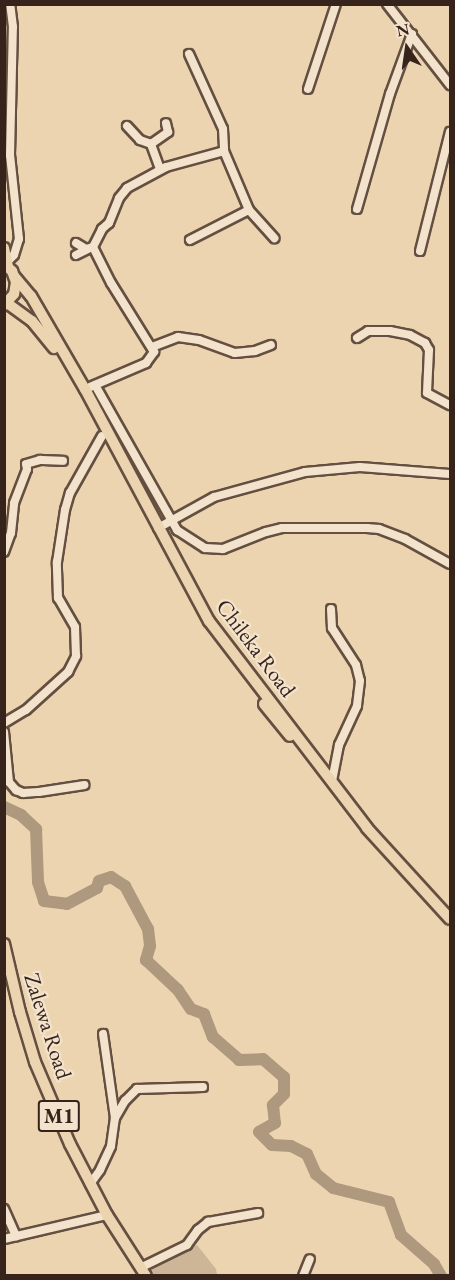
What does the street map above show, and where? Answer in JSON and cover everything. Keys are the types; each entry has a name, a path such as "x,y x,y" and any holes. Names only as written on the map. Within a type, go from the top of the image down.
{"highway":[{"path":"4,248 14,294 5,306 45,335 102,436 186,596 228,659 304,753 362,831 450,926"},
{"name":"Chileka Road","path":"9,267 31,296 74,370 90,387 158,528 209,621 367,828 450,919"},
{"name":"Zalewa Road","path":"4,944 20,1012 35,1062 90,1184 107,1215 144,1271"}],"street":[{"path":"9,267 19,239 10,155 13,27 10,4"},
{"path":"308,89 336,4"},
{"path":"387,4 450,85"},
{"path":"357,209 390,94 412,34"},
{"path":"189,54 225,135 224,151 249,210 274,238"},
{"path":"152,144 168,132 166,123"},
{"path":"127,126 140,140 152,144"},
{"path":"420,251 450,132"},
{"path":"152,144 160,169"},
{"path":"76,255 92,248 122,193 138,180 160,169 224,151"},
{"path":"190,240 249,210"},
{"path":"76,243 92,248 111,283 153,347 154,352 146,363 90,387 181,535 213,550 223,549 282,528 379,529 405,539 450,564"},
{"path":"357,338 368,331 390,331 410,335 425,343 429,350 427,393 450,405"},
{"path":"153,347 178,337 199,340 235,353 255,351 271,345"},
{"path":"4,723 26,710 68,672 76,656 75,627 58,598 57,562 70,493 102,436"},
{"path":"4,552 11,533 14,503 27,469 26,464 40,460 63,460"},
{"path":"158,528 170,519 214,497 305,471 360,467 450,474"},
{"path":"331,609 332,628 356,665 360,681 357,705 339,746 332,780"},
{"path":"4,732 9,782 16,790 23,793 39,792 84,785"},
{"path":"90,1184 100,1170 111,1146 115,1118 103,1034"},
{"path":"115,1118 125,1101 138,1089 203,1087"},
{"path":"4,1209 16,1236"},
{"path":"144,1271 187,1245 198,1230 208,1222 258,1213"},
{"path":"4,1239 107,1215"},
{"path":"303,1275 310,1259"}],"shaded area":[{"path":"197,1245 216,1269 217,1275 153,1275 151,1265"}],"waterway":[{"path":"4,807 21,815 36,829 38,882 44,901 67,904 97,888 99,881 111,877 125,886 148,929 150,946 146,960 178,990 191,1009 204,1014 213,1037 239,1060 263,1059 284,1077 284,1094 273,1105 275,1123 259,1132 272,1145 291,1146 307,1154 316,1174 333,1188 389,1202 401,1235 434,1264 441,1276"}]}
